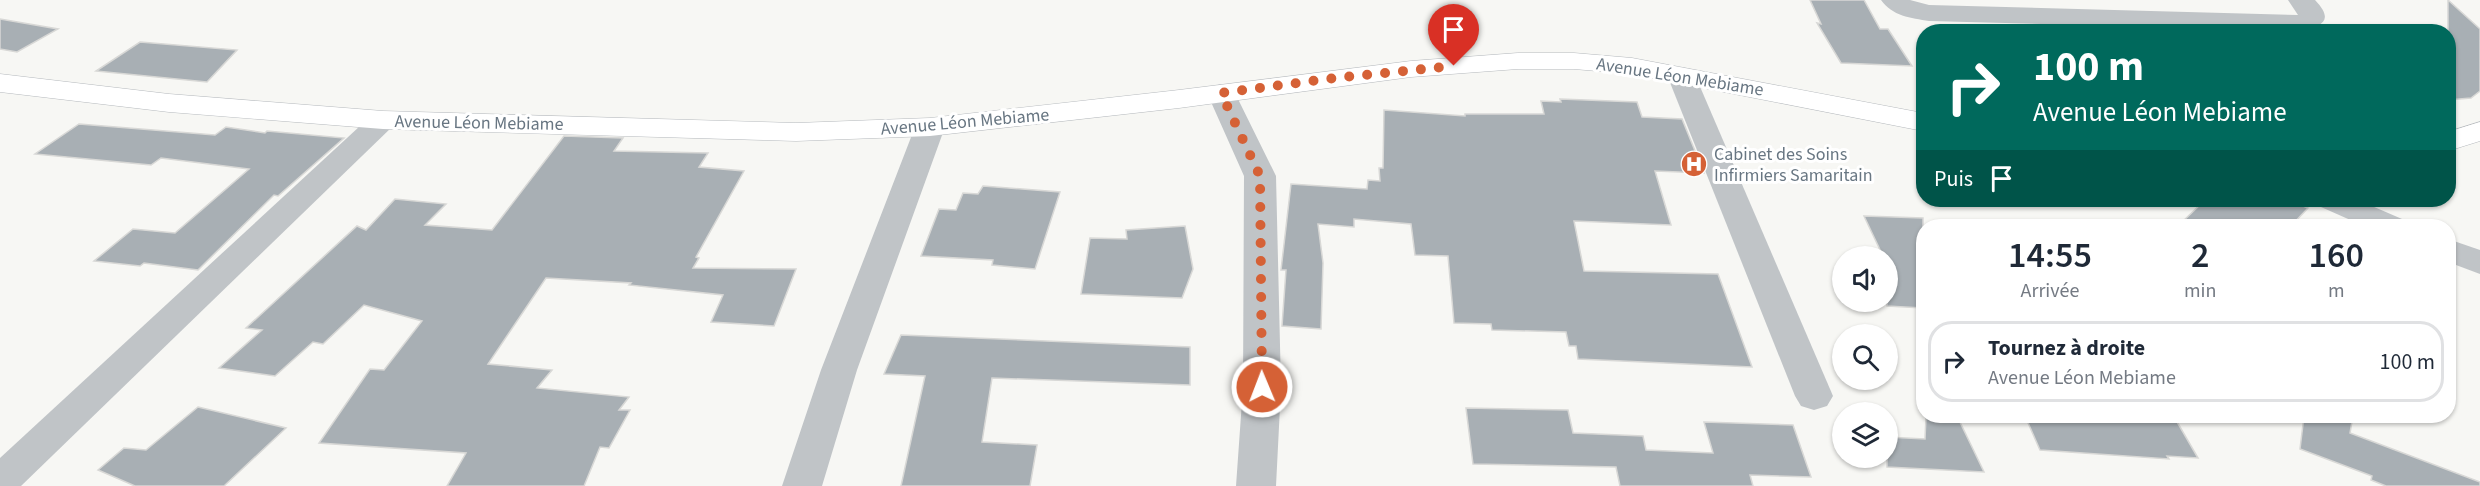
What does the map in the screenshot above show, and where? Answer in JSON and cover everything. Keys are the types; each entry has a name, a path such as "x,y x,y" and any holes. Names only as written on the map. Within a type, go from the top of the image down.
{"street":[{"path":"1894,0 1897,4 1929,13 2300,23 2312,19 2313,12 2301,0"},
{"name":"Avenue Léon Mebiame","path":"0,83 169,103 383,120 796,132 930,127 1412,69 1518,61 1574,61 1632,66 1916,121"},
{"path":"1681,75 1814,396"},
{"path":"1221,93 1260,176 1262,387 1256,486"},
{"path":"0,482 383,120"},
{"path":"802,486 839,370 930,127"},
{"path":"2456,139 2480,131"},
{"path":"2348,207 2375,219"},
{"path":"2456,253 2480,263"}],"building":[{"path":"1810,0 1864,0 1880,29 1888,29 1912,66 1841,63 1817,23 1821,24"},
{"path":"2448,0 2480,29 2480,91 2471,98 2456,99 2456,24 2448,24"},
{"path":"0,19 58,29 17,52 0,49"},
{"path":"140,42 237,50 207,82 96,71"},
{"path":"1560,99 1637,102 1642,117 1682,119 1704,173 1655,171 1671,225 1574,221 1584,271 1718,274 1752,367 1578,359 1576,346 1569,346 1566,332 1492,330 1491,324 1454,323 1448,256 1415,255 1411,224 1354,219 1354,227 1318,224 1323,263 1321,329 1282,326 1286,270 1281,270 1291,184 1367,189 1368,180 1380,181 1379,168 1383,168 1384,110 1465,116 1465,114 1544,114 1541,101 1561,102"},
{"path":"79,124 215,135 226,127 265,133 267,131 344,138 278,196 274,195 198,270 144,263 140,266 94,261 133,229 175,233 249,169 161,158 151,165 35,154"},
{"path":"564,136 623,138 614,151 708,153 699,167 744,171 696,257 699,258 693,268 796,269 774,326 711,322 723,295 629,285 631,283 546,278 488,364 552,370 537,388 629,397 619,410 630,410 609,448 600,447 584,486 447,486 466,453 319,443 370,369 384,370 422,321 364,305 323,344 313,342 275,376 219,368 262,330 246,328 357,226 366,230 395,199 446,204 425,225 492,230"},
{"path":"983,186 1060,192 1035,269 992,265 993,260 921,256 939,209 956,210 963,193 978,194"},
{"path":"2198,207 2308,208 2298,219 2185,219"},
{"path":"1864,216 1923,218 1916,219 1916,308 1898,307 1898,246 1878,246"},
{"path":"1185,226 1193,269 1182,298 1081,294 1090,238 1127,239 1126,230"},
{"path":"901,335 1190,347 1190,385 992,378 982,442 1037,445 1030,486 901,486 925,376 884,374"},
{"path":"198,407 286,428 224,486 135,486 98,470 124,448 146,450"},
{"path":"1466,408 1568,410 1573,433 1643,436 1646,450 1713,453 1704,422 1793,425 1811,477 1750,475 1753,486 1620,486 1616,467 1473,464"},
{"path":"1926,423 1960,423 1984,472 1898,468 1898,438 1925,439"},
{"path":"2028,423 2178,423 2198,458 2167,456 2169,459 2040,450"},
{"path":"2303,423 2352,423 2350,433 2480,482 2480,486 2386,486 2371,480 2372,476 2300,449"}],"place":[{"name":"Cabinet des Soins Infirmiers Samaritain","path":"1694,164"}],"route":[{"path":"1262,387 1260,176 1221,93 1412,69 1454,66"}]}
